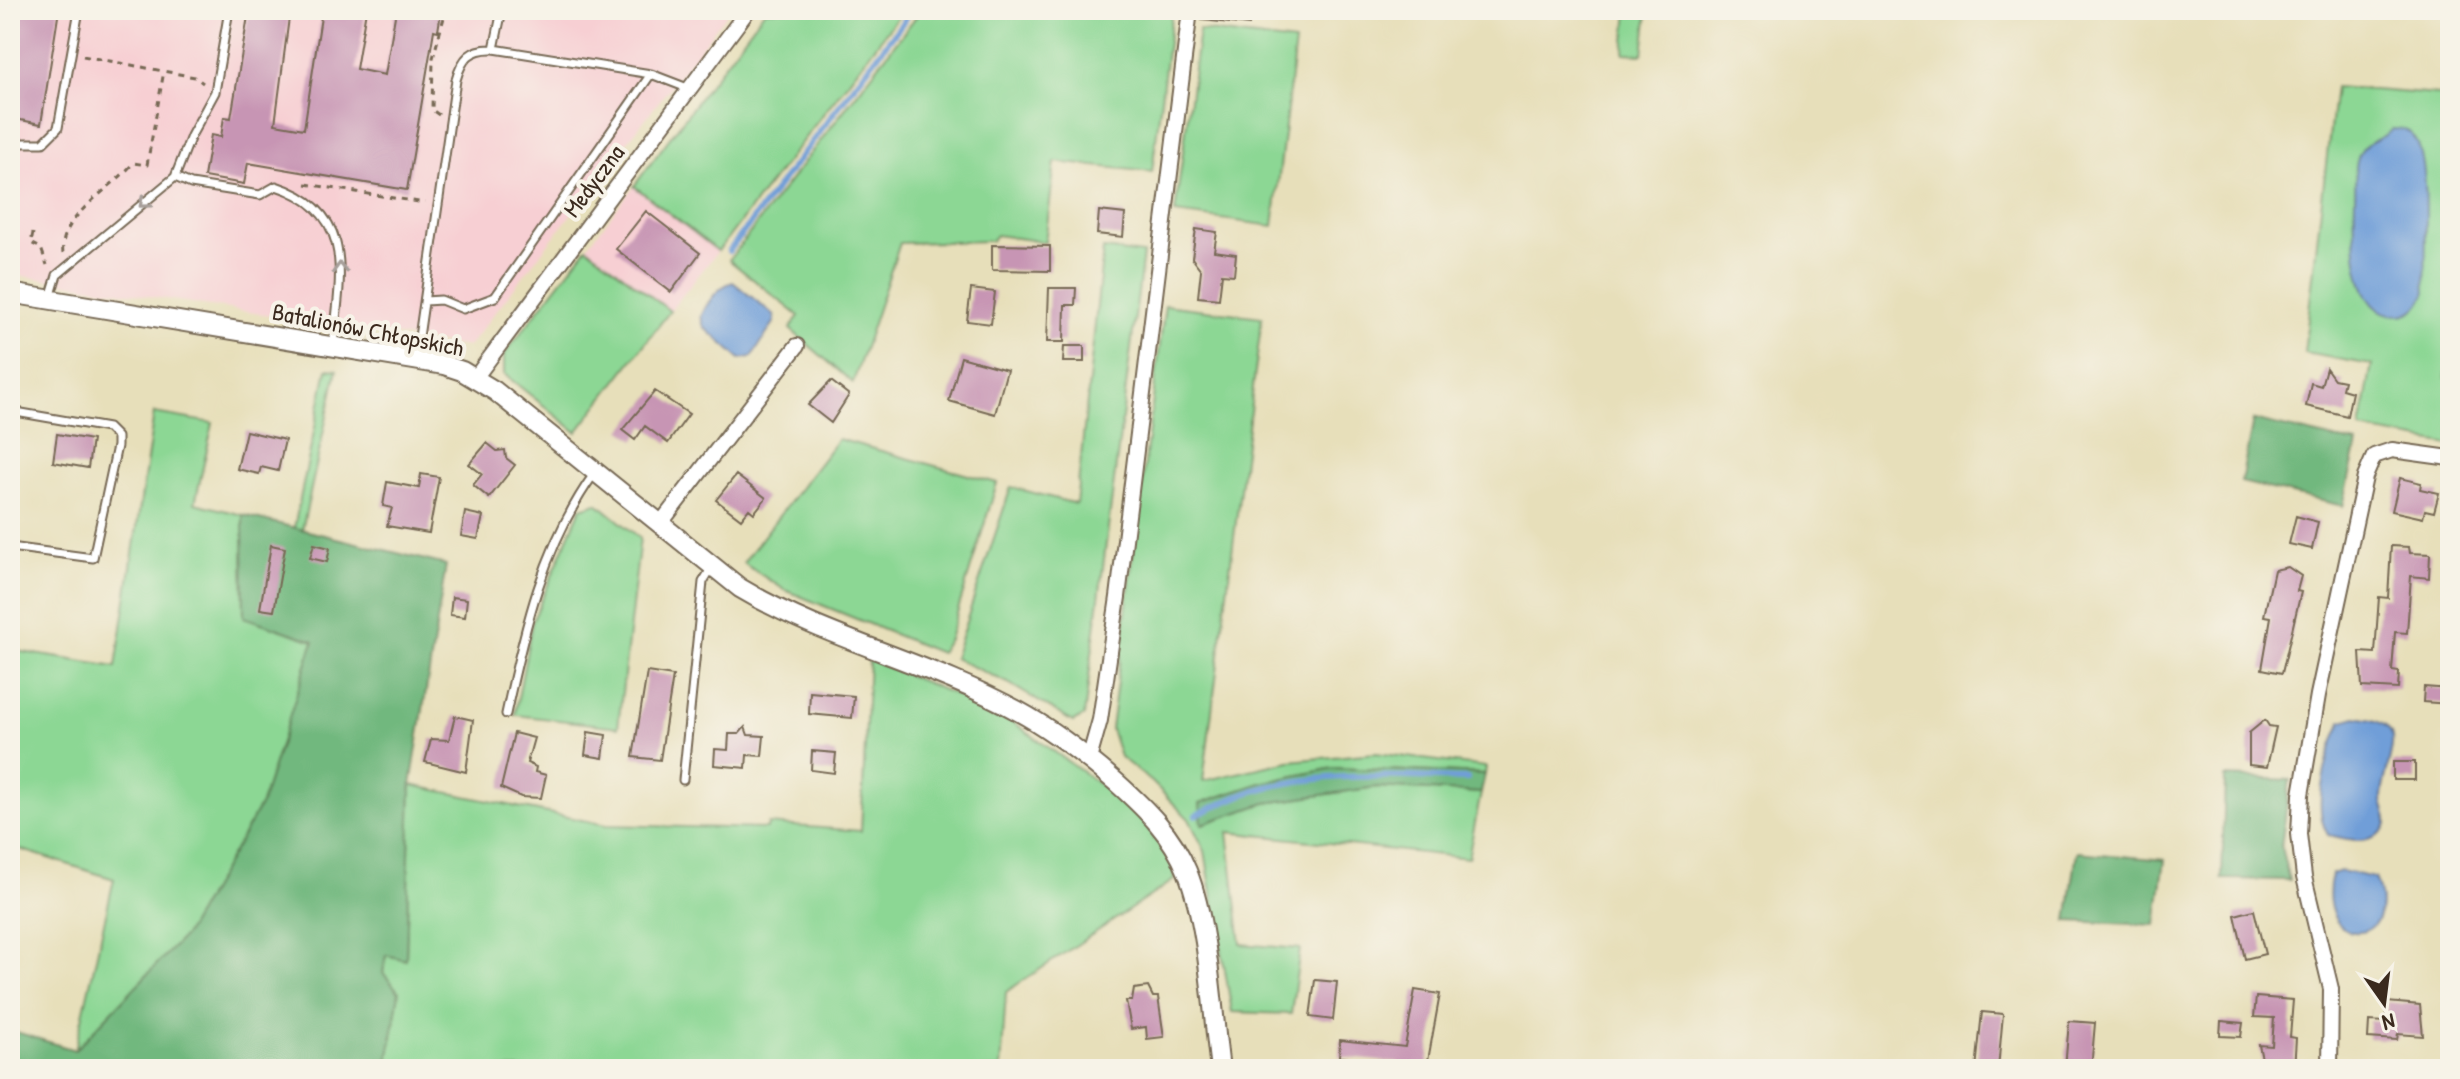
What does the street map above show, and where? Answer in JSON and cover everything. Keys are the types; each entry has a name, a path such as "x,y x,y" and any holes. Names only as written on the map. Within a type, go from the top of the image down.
{"street":[{"name":"Medyczna","path":"475,378 748,10"},
{"path":"1089,759 1100,720 1118,597 1190,10"},
{"name":"Batalionów Chłopskich","path":"10,293 444,365 475,378 740,588 784,611 1018,711 1089,759 1158,821 1188,873 1196,897 1220,1069"},
{"path":"660,524 797,346"},
{"path":"2330,1069 2334,1020 2331,989 2304,877 2299,834 2301,795 2323,666 2369,465 2382,451 2392,450 2450,458"}],"lane":[{"path":"10,143 32,146 52,138 61,118 79,10"},
{"path":"50,299 57,275 175,177 191,136 215,92 229,10"},
{"path":"494,49 502,10"},
{"path":"416,361 436,206 460,68 473,51 494,49 651,74 690,89"},
{"path":"425,301 441,300 463,309 495,297 651,74"},
{"path":"175,177 191,184 260,195 276,186 302,194 337,240 342,268 333,345"},
{"path":"10,411 108,428 117,437 93,558 10,547"},
{"path":"506,714 532,602 574,504 595,472"},
{"path":"683,780 703,582 712,567"}],"path":[{"path":"439,115 432,110 433,58 446,10"},
{"path":"472,10 485,12"},
{"path":"72,54 195,77 215,92"},
{"path":"64,257 65,234 76,218 133,163 147,165 164,71"},
{"path":"287,189 292,181 425,203"},
{"path":"33,233 31,243 41,248 45,268 54,264"}],"shaded area":[{"path":"10,10 730,10 468,347 10,274"},
{"path":"634,186 718,251 670,311 587,247"}],"green space":[{"path":"765,10 903,10 718,251 634,186"},
{"path":"921,10 1172,10 1152,172 1055,162 1045,242 996,235 991,241 900,243 853,383 790,329 799,316 729,260"},
{"path":"1628,10 1648,10 1643,54 1624,53"},
{"path":"1199,30 1295,42 1273,226 1175,213"},
{"path":"2335,87 2450,96 2450,340 2446,378 2450,379 2450,445 2360,429 2372,365 2304,353"},
{"path":"587,247 670,311 577,432 504,374 504,355"},
{"path":"1103,249 1143,254 1084,716 1073,722 1008,683 954,658 1011,487 1076,504"},
{"path":"1165,305 1262,317 1203,781 1289,761 1376,753 1486,767 1485,774 1333,768 1261,783 1200,803 1203,824 1266,803 1377,787 1481,793 1468,858 1228,832 1241,944 1300,949 1291,1014 1232,1012 1205,851 1189,819 1152,782 1120,757 1111,729"},
{"path":"327,369 337,370 302,530 294,528"},
{"path":"154,413 213,423 195,503 243,515 244,617 314,641 261,804 185,935 75,1050 114,879 10,846 10,650 116,667"},
{"path":"2253,420 2357,444 2343,506 2241,482"},
{"path":"838,439 997,483 949,639 940,653 785,590 743,563"},
{"path":"597,503 640,538 618,727 515,715 532,622 581,508"},
{"path":"243,515 446,565 411,785 406,960 386,955 383,973 399,992 387,1069 10,1069 10,1030 75,1050 185,935 261,804 314,641 244,617"},
{"path":"869,659 1003,715 1130,806 1157,832 1173,860 1174,880 1006,992 1001,1069 387,1069 399,992 383,973 386,954 406,959 411,785 606,825 767,829 768,824 861,831"},
{"path":"1333,768 1485,774 1481,793 1377,787 1266,803 1202,824 1200,803 1261,783"},
{"path":"2225,777 2290,780 2281,847 2289,880 2222,879"},
{"path":"2077,852 2165,860 2156,925 2067,921"}],"water":[{"path":"2392,129 2404,130 2414,137 2420,150 2425,189 2426,292 2416,308 2400,315 2384,312 2372,302 2364,288 2358,269 2355,230 2359,155 2365,147"},
{"path":"733,282 774,315 775,321 752,357 740,359 704,327 701,317 714,296"},
{"path":"2356,717 2383,724 2392,737 2382,797 2387,823 2382,832 2363,840 2328,835 2321,809 2323,778 2337,733 2342,721"},
{"path":"2341,871 2375,878 2381,901 2378,918 2369,929 2357,932 2345,929 2335,918 2330,900 2332,874"}],"building":[{"path":"18,10 59,10 41,124 10,118 10,57"},
{"path":"249,10 290,10 275,124 304,129 322,10 366,10 356,69 385,75 396,10 441,12 438,31 434,30 407,190 248,163 244,184 204,177 211,135 221,137 224,117 231,118"},
{"path":"1203,10 1251,10 1249,25 1202,20"},
{"path":"646,211 700,253 671,292 616,249"},
{"path":"1099,211 1125,214 1123,237 1097,234"},
{"path":"1196,229 1217,232 1214,251 1236,254 1234,275 1222,274 1219,299 1198,297 1201,270 1192,258"},
{"path":"992,245 1050,246 1050,271 992,270"},
{"path":"1049,288 1076,288 1075,305 1065,305 1064,342 1047,342"},
{"path":"971,289 995,292 991,324 967,321"},
{"path":"1064,346 1084,346 1084,362 1063,362"},
{"path":"961,357 1007,370 995,414 949,401"},
{"path":"2326,368 2334,379 2344,381 2342,389 2352,392 2347,416 2306,406 2311,383 2321,386"},
{"path":"831,381 849,395 831,423 808,405"},
{"path":"655,391 689,414 668,443 645,426 635,440 622,430"},
{"path":"246,431 285,440 278,471 261,467 259,474 237,469"},
{"path":"57,434 92,440 88,468 53,462"},
{"path":"487,443 497,451 505,450 506,458 515,465 489,498 473,485 482,474 469,464"},
{"path":"421,474 439,477 429,533 387,526 392,508 383,506 387,482 419,488"},
{"path":"736,475 766,498 754,513 749,509 741,519 716,500"},
{"path":"2400,478 2421,483 2420,489 2439,493 2434,512 2425,510 2423,518 2392,511"},
{"path":"465,512 483,516 478,539 461,536"},
{"path":"2296,516 2318,522 2312,549 2289,544"},
{"path":"314,544 330,548 327,562 310,558"},
{"path":"271,545 285,548 274,611 260,609"},
{"path":"2391,546 2409,547 2410,553 2430,554 2429,578 2411,576 2407,633 2395,632 2392,671 2399,672 2398,689 2362,687 2360,652 2375,653 2379,597 2388,598"},
{"path":"2288,567 2301,576 2297,591 2301,592 2282,673 2262,669 2271,617 2264,616 2274,570"},
{"path":"452,597 467,599 465,617 450,615"},
{"path":"647,672 673,676 660,760 633,757"},
{"path":"2424,687 2450,689 2450,704 2423,702"},
{"path":"810,692 854,696 852,718 809,714"},
{"path":"455,716 473,720 466,772 425,762 431,739 449,740"},
{"path":"2265,720 2269,726 2276,727 2267,767 2249,765 2249,733"},
{"path":"745,727 748,735 764,736 762,756 747,755 746,768 714,765 715,749 728,750 729,734 739,734"},
{"path":"588,732 606,735 603,758 585,755"},
{"path":"514,733 534,738 527,763 536,767 535,772 546,775 541,798 521,797 501,788"},
{"path":"812,751 836,753 834,773 811,770"},
{"path":"2393,762 2415,762 2415,780 2393,780"},
{"path":"2254,910 2265,954 2245,959 2235,915"},
{"path":"1315,980 1337,982 1333,1020 1310,1017"},
{"path":"1148,987 1153,997 1158,997 1164,1037 1147,1039 1146,1027 1131,1029 1126,1001 1132,1001 1134,989"},
{"path":"1415,990 1440,994 1427,1066 1339,1057 1340,1040 1405,1047"},
{"path":"2256,997 2293,1000 2290,1037 2296,1038 2294,1069 2264,1069 2259,1045 2272,1046 2274,1018 2254,1017"},
{"path":"2387,1002 2420,1005 2423,1036 2398,1034 2397,1040 2368,1038 2369,1021 2385,1022"},
{"path":"1982,1012 2003,1014 1998,1069 1976,1069"},
{"path":"2069,1021 2095,1023 2091,1069 2065,1069"},
{"path":"2221,1021 2243,1023 2241,1037 2220,1036"}],"waterway":[{"path":"729,251 912,10"},
{"path":"1196,815 1247,793 1301,781 1384,776 1467,779"}]}
